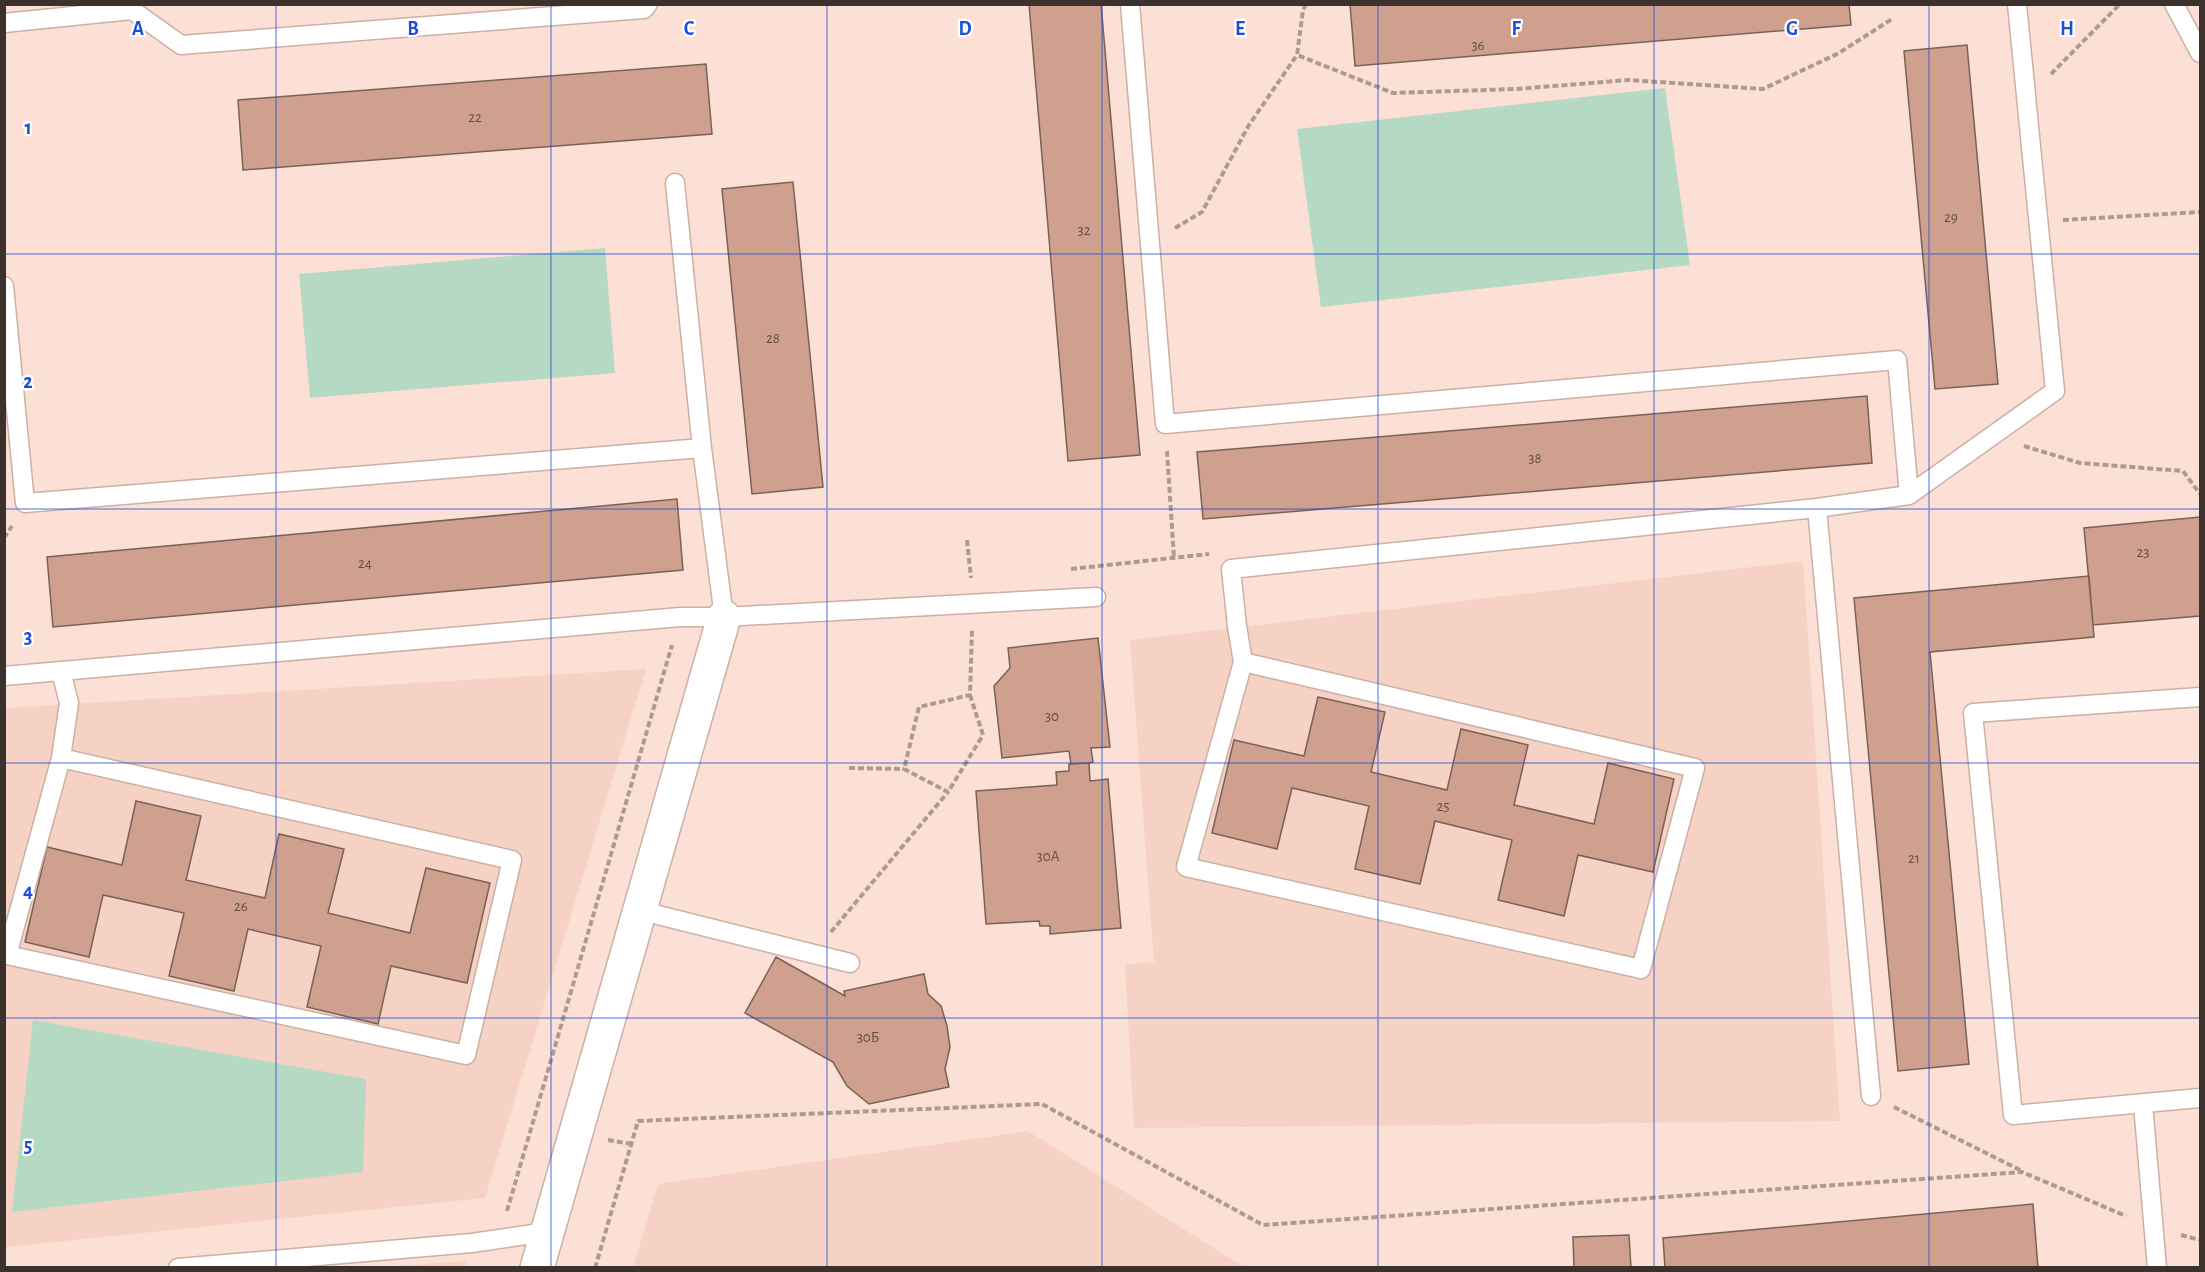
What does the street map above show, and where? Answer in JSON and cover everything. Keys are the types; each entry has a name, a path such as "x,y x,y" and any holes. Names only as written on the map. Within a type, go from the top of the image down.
{"street":[{"path":"537,1268 724,617"}],"lane":[{"path":"4,23 132,10 181,45 644,9 648,4"},
{"path":"1130,4 1165,424 1897,360 1909,495"},
{"path":"1243,662 1695,768 1641,969 1186,867 1243,662 1231,568 1817,508 1909,495 2055,391 2018,4"},
{"path":"2174,4 2200,53"},
{"path":"675,183 702,448 724,617"},
{"path":"4,286 25,503 702,448"},
{"path":"1817,508 1870,1096"},
{"path":"4,676 681,617 724,617 1096,597"},
{"path":"61,671 69,703 61,758 7,955 466,1055 512,860 61,758"},
{"path":"2200,697 1973,713 2013,1115 2200,1098"},
{"path":"638,910 850,963"},
{"path":"2143,1104 2157,1268"},
{"path":"178,1268 472,1243 547,1232"}],"path":[{"path":"1150,242 1202,212 1249,125 1297,55 1303,10 1306,4"},
{"path":"2027,98 2120,4"},
{"path":"1297,55 1393,93 1516,89 1629,80 1763,89 1839,53 1892,19"},
{"path":"2038,222 2200,212"},
{"path":"1165,424 1174,558"},
{"path":"967,540 971,576"},
{"path":"813,954 948,792 983,735 970,695 973,603"},
{"path":"500,1238 529,1130 681,617"},
{"path":"904,769 920,707 970,695"},
{"path":"849,768 904,769 948,792"},
{"path":"1870,1096 2022,1172 2154,1228 2200,1240"},
{"path":"595,1268 638,1121 1042,1104 1263,1225 2022,1172"}],"shaded area":[{"path":"1803,561 1840,1121 1134,1128 1125,964 1154,962 1130,640"},
{"path":"646,669 485,1198 5,1247 5,708"},
{"path":"1028,1131 1244,1267 633,1267 658,1184"},
{"path":"467,1261 465,1267 384,1267"}],"green space":[{"path":"1665,88 1690,265 1321,307 1297,129"},
{"path":"605,248 615,373 310,398 299,274"},
{"path":"33,1020 366,1079 363,1172 12,1212"}],"building":[{"path":"1029,4 1101,4 1140,455 1068,461"},
{"path":"1350,4 1849,4 1851,25 1355,66"},
{"path":"1967,45 1998,384 1935,389 1904,51"},
{"path":"706,64 712,134 243,170 238,100"},
{"path":"793,182 823,487 752,494 722,189"},
{"path":"1867,396 1872,463 1203,519 1197,452"},
{"path":"677,499 683,570 53,627 47,557"},
{"path":"2200,517 2200,616 2093,625 2084,528"},
{"path":"2089,576 2094,637 1930,652 1969,1064 1898,1071 1854,598"},
{"path":"1098,638 1110,747 1091,748 1093,762 1089,763 1071,764 1069,751 1002,758 994,686 1010,668 1008,648"},
{"path":"1318,697 1385,712 1371,772 1447,790 1461,729 1528,745 1514,805 1594,824 1608,763 1674,779 1653,872 1578,855 1564,916 1498,900 1512,840 1435,821 1420,884 1355,869 1369,806 1292,788 1277,849 1212,833 1234,740 1304,756"},
{"path":"1089,763 1090,781 1108,779 1121,928 1050,934 1050,926 1040,926 1039,921 986,924 976,791 1057,785 1056,772 1069,771 1069,764"},
{"path":"136,801 201,816 186,880 265,898 279,834 344,849 328,913 410,933 426,868 490,883 467,983 391,966 378,1024 307,1007 321,946 248,929 234,991 169,976 184,913 103,895 89,957 25,942 47,847 122,865"},
{"path":"776,957 845,996 844,991 924,974 928,994 941,1006 947,1026 950,1047 945,1069 949,1087 869,1104 847,1086 833,1062 745,1013"},
{"path":"2033,1204 2038,1268 1665,1268 1663,1238"},
{"path":"1629,1235 1631,1268 1574,1268 1573,1237"}]}
